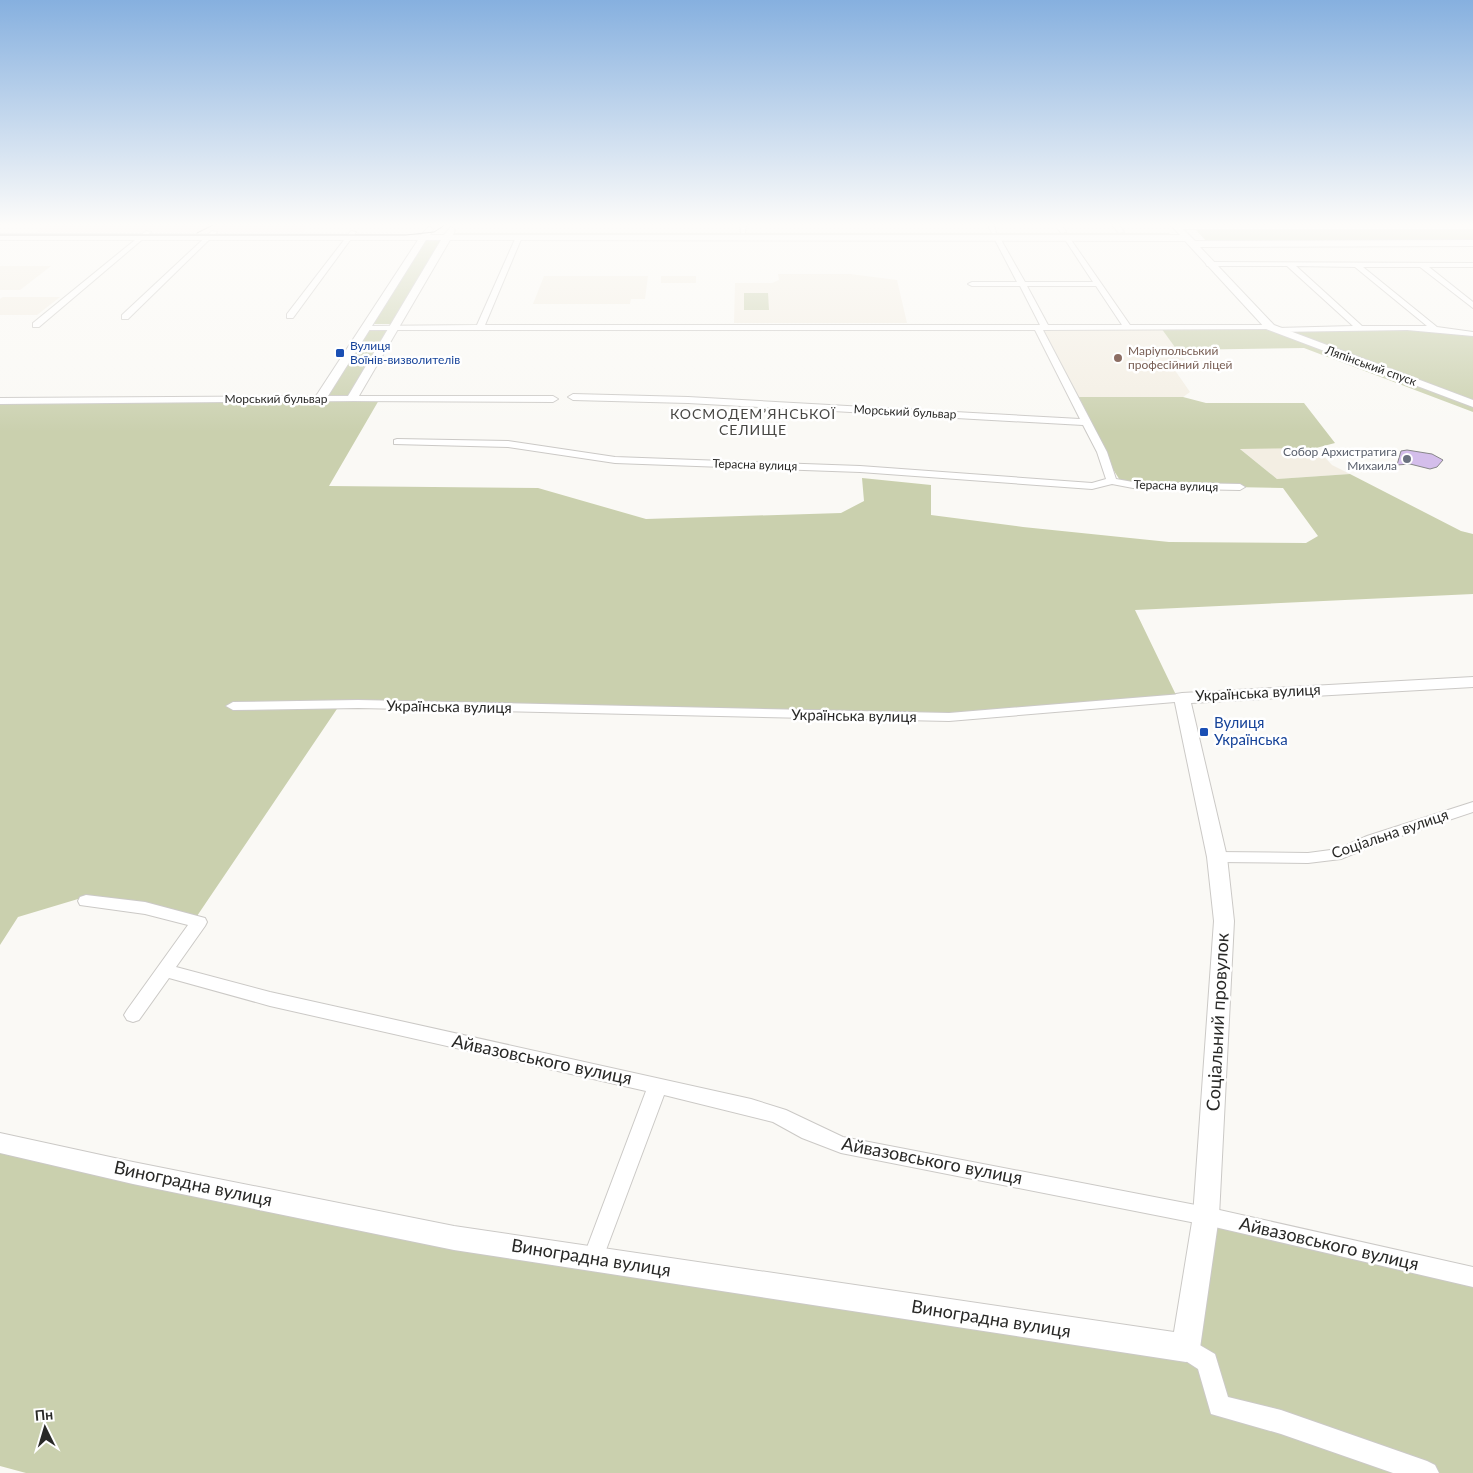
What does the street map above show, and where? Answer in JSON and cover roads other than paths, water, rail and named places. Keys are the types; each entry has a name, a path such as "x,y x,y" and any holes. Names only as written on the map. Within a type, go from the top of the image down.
{"street":[{"path":"36,325 74,294"},
{"path":"125,316 149,294"},
{"path":"290,316 307,294"},
{"path":"320,399 388,294"},
{"path":"352,399 413,294"},
{"path":"480,328 495,294"},
{"name":"Терасна вулиця","path":"1026,294 1112,481"},
{"path":"1105,294 1128,328"},
{"path":"1239,294 1273,328"},
{"path":"1321,294 1359,328"},
{"path":"1392,294 1435,328"},
{"path":"1457,294 1473,306"},
{"path":"366,328 1435,328 1473,334"},
{"name":"Ляпінський спуск","path":"1273,328 1473,404"},
{"name":"Морський бульвар","path":"573,397 688,400 1086,422"},
{"name":"Морський бульвар","path":"0,401 553,399"},
{"name":"Терасна вулиця","path":"397,442 508,444 626,461 860,468 1092,486 1112,481 1133,485 1240,487"},
{"name":"Українська вулиця","path":"233,706 358,704 949,716 1182,698 1473,682"},
{"name":"Соціальний провулок","path":"1182,698 1217,857 1224,921 1206,1216 1186,1348"},
{"name":"Соціальна вулиця","path":"1217,857 1308,858 1335,855 1398,830 1473,807"},
{"path":"86,901 145,908 198,922 133,1015"},
{"name":"Айвазовського вулиця","path":"164,970 270,999 751,1107 779,1116 809,1132 841,1145 1206,1216 1473,1277"},
{"path":"593,1258 658,1085"},
{"name":"Виноградна вулиця","path":"0,1143 454,1238 1186,1348"},
{"path":"1186,1348 1207,1362 1220,1406 1281,1422 1427,1473"}],"place":[{"name":"Вулиця Воїнів-визволителів","path":"340,353"},
{"name":"Маріупольський професійний ліцей","path":"1118,358"},
{"name":"Собор Архистратига Михаила","path":"1407,459"},
{"name":"Вулиця Українська","path":"1204,732"}],"district":[{"name":"КОСМОДЕМ’ЯНСЬКОЇ СЕЛИЩЕ","path":"753,422"}]}
